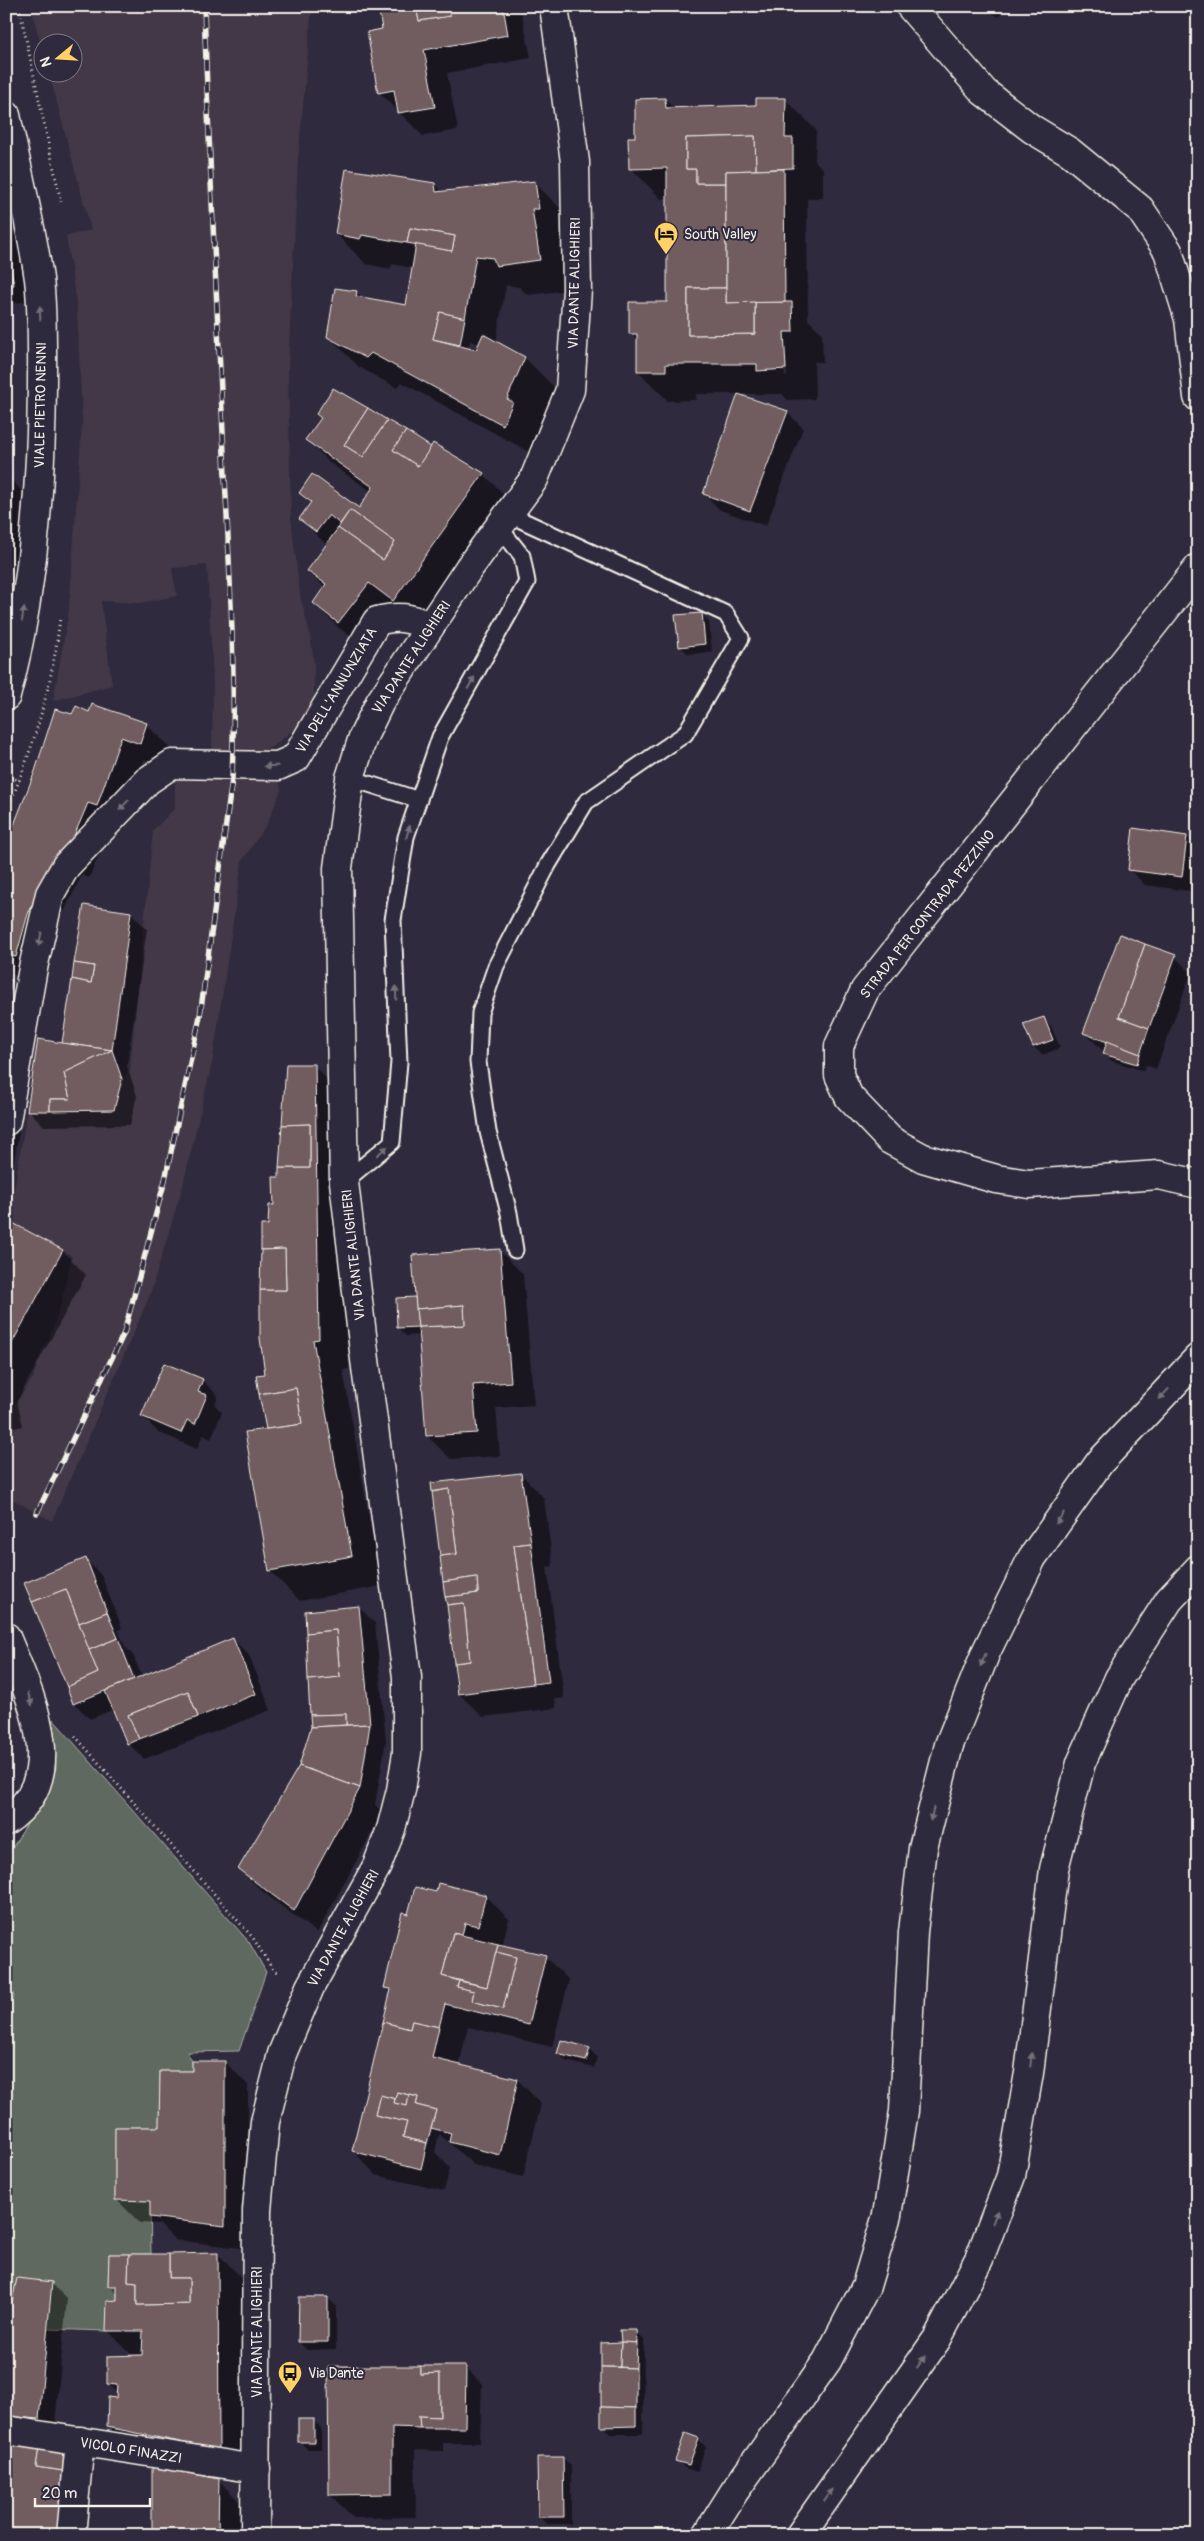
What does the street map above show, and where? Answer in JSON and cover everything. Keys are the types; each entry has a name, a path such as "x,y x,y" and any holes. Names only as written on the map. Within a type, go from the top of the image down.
{"street":[{"name":"VIA DANTE ALIGHIERI","path":"255,2535 257,2210 265,2122 282,2054 310,1987 377,1866 397,1806 407,1753 407,1676 364,1360 344,1182 338,868 350,778 362,737 380,702 468,568 534,479 570,390 577,290 575,162 554,6"},
{"path":"910,6 984,92 1032,129 1070,152 1140,209 1168,250 1189,319 1198,398"},
{"name":"VIALE PIETRO NENNI","path":"6,115 39,279 42,352 42,427 34,535 16,660 6,696"},
{"name":"STRADA PER CONTRADA PEZZINO","path":"1198,568 865,990 839,1046 839,1074 849,1097 890,1140 923,1158 996,1179 1029,1184 1159,1175 1198,1184"},
{"name":"VIA DELL'ANNUNZIATA","path":"6,1121 33,968 50,894 66,866 147,780 172,764 278,766 296,758 377,621 393,616 410,618 430,626"},
{"path":"707,2535 734,2492 826,2361 866,2286 887,2215 904,2111 912,1932 923,1848 949,1745 986,1652 1032,1558 1100,1462 1198,1358"},
{"path":"800,2535 937,2339 979,2259 1011,2176 1029,2073 1054,1868 1081,1763 1120,1678 1169,1600 1198,1569"},
{"path":"6,1637 36,1716 42,1749 41,1772 32,1795 6,1821"},
{"name":"VICOLO FINAZZI","path":"6,2430 256,2469"},
{"path":"71,2535 80,2442"}],"lane":[{"path":"344,1182 392,1142 399,1062 393,920 406,837 440,737 527,582 522,556 503,521"},
{"path":"503,521 726,614 741,638 685,734 586,802 548,865 496,966 480,1013 478,1062 488,1132 509,1214 515,1250"},
{"path":"350,778 419,800"}],"path":[{"path":"6,775 20,781"},
{"path":"73,1734 253,1938 272,1970"}],"shaded area":[{"path":"31,6 312,6 298,161 288,370 291,518 300,595 310,635 314,664 314,698 297,727 272,747 256,752 257,769 279,778 281,790 267,824 242,861 213,1059 183,1185 150,1295 52,1521 6,1496 6,1417 33,1378 41,1352 48,1341 61,1304 72,1256 9,1221 27,1111 114,1110 122,1079 130,1070 153,830 175,808 175,781 181,778 207,774 209,750 212,748 213,684 207,565 172,568 177,596 139,603 101,601 112,685 53,701 69,610 82,423 77,309 66,236 91,230 51,82 82,82 82,32 38,32"},
{"path":"53,1719 249,1942 266,1972 239,2051 187,2052 192,2061 192,2071 160,2071 159,2127 115,2127 115,2200 150,2201 151,2254 109,2254 108,2286 117,2286 117,2300 106,2331 47,2329 52,2282 17,2279 8,2319 6,2319 6,2000 14,1998 6,1957 6,1858 48,1790 56,1768"}],"building":[{"path":"378,6 416,6 419,21 450,16 448,6 503,6 508,35 424,50 435,107 398,113 394,90 378,93 367,32 382,29"},
{"path":"416,6 448,6 450,16 419,21"},
{"path":"665,98 666,108 756,105 756,98 786,98 785,138 793,138 793,168 756,170 755,136 686,138 686,169 696,169 696,183 726,183 726,288 688,288 688,335 755,334 755,302 792,302 793,332 784,332 786,369 757,371 757,364 666,364 666,371 637,371 637,334 629,334 629,302 667,302 667,168 629,169 628,137 635,137 635,99"},
{"path":"755,136 756,170 726,171 726,183 696,183 696,169 686,169 686,138"},
{"path":"346,169 435,183 436,192 535,181 539,209 532,209 540,260 496,266 493,258 476,256 465,318 440,312 433,339 476,350 483,334 525,357 507,399 513,402 503,425 371,353 366,358 327,337 335,288 357,291 356,296 406,305 416,244 452,251 455,236 410,228 407,243 362,235 360,239 335,234"},
{"path":"784,169 785,302 726,303 726,171"},
{"path":"410,228 455,236 452,251 407,243"},
{"path":"6,244 14,285 6,287"},
{"path":"688,288 726,288 726,303 755,302 755,334 688,335"},
{"path":"440,312 465,318 460,345 433,339"},
{"path":"333,388 368,408 344,445 363,457 387,420 406,431 393,450 418,466 433,443 484,473 393,601 369,583 338,623 313,603 326,584 307,571 338,528 383,560 395,542 350,510 340,524 329,515 316,532 299,519 311,502 299,493 312,474 359,508 373,487 305,440 321,418 316,414"},
{"path":"738,394 788,411 750,511 703,494"},
{"path":"368,408 387,420 363,457 344,445"},
{"path":"406,431 431,447 418,466 393,450"},
{"path":"11,479 6,513 6,480"},
{"path":"350,510 395,542 383,560 338,528"},
{"path":"702,613 705,644 679,647 675,615"},
{"path":"92,704 147,723 140,744 121,737 97,806 88,803 66,855 59,852 38,891 28,914 16,957 6,955 6,845 35,771 55,709 72,714 76,706 89,712"},
{"path":"1133,828 1187,836 1182,877 1128,870"},
{"path":"84,905 131,912 112,1050 62,1043 72,979 91,983 94,966 74,963"},
{"path":"1120,934 1145,944 1119,1017 1149,1028 1140,1054 1083,1033"},
{"path":"1145,944 1176,955 1149,1028 1119,1017"},
{"path":"74,963 94,966 91,983 72,979"},
{"path":"6,979 12,980 6,1010"},
{"path":"1044,1017 1053,1040 1033,1047 1023,1024"},
{"path":"38,1039 112,1050 64,1073 70,1099 50,1099 50,1111 27,1111"},
{"path":"1107,1041 1140,1054 1137,1064 1103,1054"},
{"path":"112,1050 122,1079 114,1110 50,1111 50,1099 70,1099 64,1073"},
{"path":"286,1064 315,1064 319,1339 313,1340 352,1556 269,1571 245,1432 302,1424 296,1388 259,1394 256,1375 265,1374 260,1338 260,1290 286,1290 285,1249 261,1250 261,1225 268,1225 269,1205 274,1205 273,1177 279,1177 279,1168 310,1168 310,1124 282,1125"},
{"path":"310,1124 310,1168 279,1168 282,1125"},
{"path":"9,1221 63,1250 6,1354 6,1317 13,1305 6,1301 6,1225"},
{"path":"285,1249 286,1290 260,1290 261,1250"},
{"path":"500,1249 511,1382 473,1385 477,1433 426,1436 418,1327 465,1325 464,1305 416,1309 412,1255"},
{"path":"415,1297 418,1327 397,1328 396,1298"},
{"path":"6,1301 13,1305 6,1317"},
{"path":"464,1305 465,1325 418,1327 416,1309"},
{"path":"164,1363 203,1379 198,1392 207,1395 195,1424 187,1420 181,1433 141,1416"},
{"path":"296,1388 302,1424 266,1429 259,1394"},
{"path":"521,1473 531,1543 514,1545 533,1684 458,1694 454,1663 470,1661 464,1603 447,1605 445,1597 478,1593 477,1577 443,1582 440,1556 457,1554 449,1489 432,1492 431,1483"},
{"path":"449,1489 457,1554 440,1556 432,1492"},
{"path":"531,1543 549,1682 533,1684 514,1545"},
{"path":"86,1558 107,1612 79,1623 66,1589 32,1602 24,1583"},
{"path":"477,1577 478,1593 445,1597 443,1582"},
{"path":"66,1589 98,1673 67,1687 32,1602"},
{"path":"464,1603 470,1661 454,1663 447,1605"},
{"path":"359,1606 370,1724 346,1725 346,1714 310,1715 308,1680 340,1677 336,1630 306,1633 305,1611"},
{"path":"107,1612 118,1638 89,1650 79,1623"},
{"path":"336,1630 340,1677 308,1680 306,1633"},
{"path":"118,1638 134,1679 73,1704 67,1687 98,1673 89,1650"},
{"path":"233,1638 256,1694 198,1717 188,1691 128,1715 139,1739 127,1744 105,1691"},
{"path":"188,1691 198,1717 139,1739 128,1715"},
{"path":"346,1714 346,1725 311,1727 310,1715"},
{"path":"370,1724 360,1788 299,1766 311,1727"},
{"path":"299,1766 360,1788 294,1911 238,1869"},
{"path":"438,1883 486,1895 478,1926 465,1923 462,1935 453,1933 442,1976 459,1981 457,1987 474,1991 472,2001 503,2009 516,1957 496,1952 498,1944 546,1955 529,2025 445,2004 439,2027 412,2021 410,2029 383,2022 391,1989 384,1988 402,1912 408,1914 415,1887 436,1892"},
{"path":"453,1933 498,1944 487,1987 442,1976"},
{"path":"496,1952 516,1957 503,2009 472,2001 474,1991 457,1987 459,1981 487,1987"},
{"path":"412,2021 439,2027 432,2058 518,2079 500,2155 449,2142 451,2133 431,2128 436,2110 416,2105 418,2097 397,2092 395,2099 380,2095 375,2115 407,2122 403,2137 427,2143 421,2169 352,2151 383,2022 410,2029"},
{"path":"561,2040 590,2048 586,2061 557,2054"},
{"path":"192,2061 225,2061 225,2226 150,2217 150,2201 115,2200 115,2127 159,2127 160,2071 192,2071"},
{"path":"397,2092 409,2095 407,2106 394,2103"},
{"path":"380,2095 395,2099 394,2103 407,2106 409,2095 418,2097 416,2105 436,2110 427,2143 403,2137 407,2122 375,2115"},
{"path":"218,2253 219,2450 107,2427 108,2397 116,2398 117,2385 107,2384 107,2356 142,2355 143,2331 106,2331 107,2301 117,2300 117,2286 108,2286 109,2254 129,2254 128,2282 137,2283 137,2305 189,2304 189,2278 169,2278 169,2254"},
{"path":"129,2254 169,2254 169,2278 189,2278 189,2304 137,2305 137,2283 128,2282"},
{"path":"17,2278 52,2282 39,2419 6,2416 6,2330"},
{"path":"299,2297 328,2297 328,2342 298,2342"},
{"path":"620,2330 636,2330 637,2343 621,2342"},
{"path":"621,2342 620,2367 601,2367 601,2343"},
{"path":"621,2342 637,2343 636,2368 620,2367"},
{"path":"328,2366 420,2366 420,2374 440,2373 440,2417 419,2416 420,2428 392,2427 392,2494 329,2495"},
{"path":"420,2366 466,2366 465,2428 420,2428 419,2416 440,2417 440,2373 420,2374"},
{"path":"601,2367 636,2368 636,2408 601,2407"},
{"path":"601,2407 636,2408 636,2426 601,2427"},
{"path":"298,2419 314,2419 314,2442 298,2442"},
{"path":"685,2433 699,2438 689,2465 675,2461"},
{"path":"13,2445 39,2448 36,2467 64,2471 57,2535 6,2535 6,2503"},
{"path":"39,2448 66,2451 64,2471 36,2467"},
{"path":"537,2457 563,2457 564,2517 538,2517"},
{"path":"152,2465 219,2479 218,2535 152,2535"}],"railway":[{"path":"37,1513 124,1333 165,1180 200,1016 232,779 232,628 204,6"}],"place":[{"name":"South Valley","path":"666,255"},
{"name":"Via Dante","path":"290,2394"}]}
